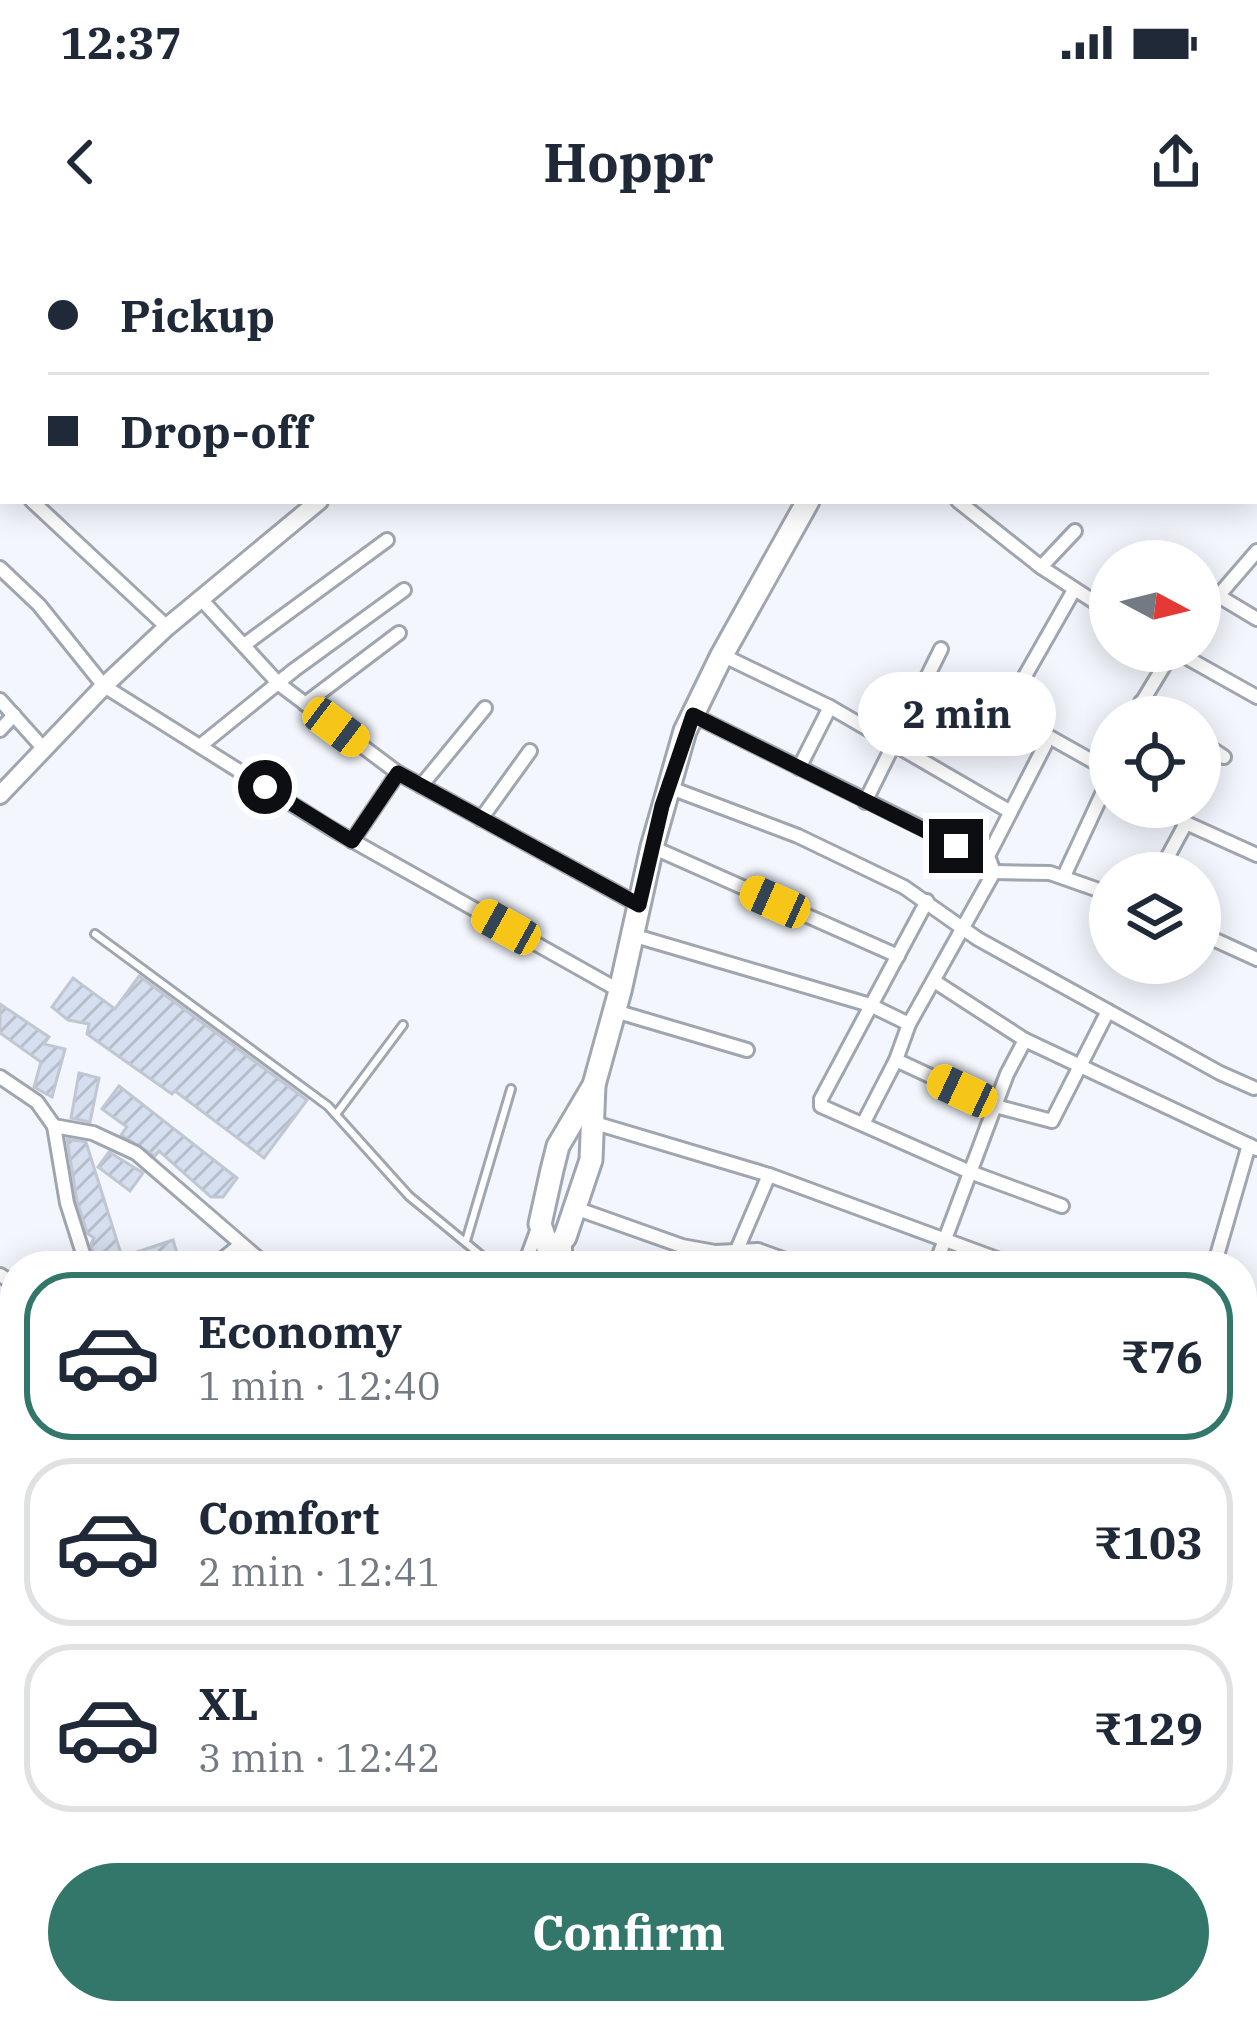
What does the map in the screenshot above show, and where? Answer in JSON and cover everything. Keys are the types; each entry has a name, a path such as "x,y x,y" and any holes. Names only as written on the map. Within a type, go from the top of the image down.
{"highway":[{"path":"554,1251 539,1224 552,1170 558,1146 594,1085 668,787 693,715 806,504"},
{"path":"559,1251 585,1178 595,1123 594,1085"},
{"path":"552,1170 556,1183 565,1187 577,1186 585,1178"}],"main road":[{"path":"0,795 167,627 315,504"}],"street":[{"path":"35,504 167,627"},
{"path":"975,507 1042,567 1089,599"},
{"path":"1042,567 1075,531"},
{"path":"244,646 387,540"},
{"path":"1221,592 1257,551"},
{"path":"0,568 39,605 104,686 618,1001 747,1050"},
{"path":"200,746 404,590"},
{"path":"863,1124 909,1024 964,926 1009,811 1045,746 1043,727 1018,700 1017,690 1074,590"},
{"path":"200,598 278,684 398,773 639,905"},
{"path":"1221,598 1257,619"},
{"path":"305,704 399,634"},
{"path":"865,802 941,649"},
{"path":"722,656 830,707 1009,811"},
{"path":"1211,672 1257,698"},
{"path":"0,700 44,748"},
{"path":"799,768 830,707"},
{"path":"422,786 485,708"},
{"path":"0,730 14,715"},
{"path":"693,715 990,866 1064,876 1089,886"},
{"path":"1046,735 1089,759"},
{"path":"482,819 530,751"},
{"path":"352,841 398,773"},
{"path":"668,787 797,836 928,901 978,939 1254,1088"},
{"path":"1064,876 1089,818"},
{"path":"1197,828 1257,855"},
{"path":"652,847 898,956"},
{"path":"928,901 820,1101 823,1108 1062,1206"},
{"path":"632,935 870,1005 909,1024"},
{"path":"1221,943 1257,959"},
{"path":"934,981 1025,1040 1253,1147 1219,1251"},
{"path":"896,1060 995,1106 1052,1121 1108,1011"},
{"path":"941,1251 1025,1040"},
{"path":"0,1077 37,1102 54,1126 67,1203 82,1251"},
{"path":"595,1123 769,1175 976,1251"},
{"path":"54,1126 121,1143 246,1251"},
{"path":"736,1250 769,1175"},
{"path":"575,1208 682,1246 710,1251"},
{"path":"529,1251 539,1224"},
{"path":"233,1251 239,1246"},
{"path":"726,1251 761,1251"}],"lane":[{"path":"95,934 336,1114 409,1196 476,1251"},
{"path":"336,1114 403,1024"},
{"path":"465,1242 511,1089"}],"building":[{"path":"139,976 307,1100 264,1158 175,1091 172,1094 87,1034 89,1024 68,1020 52,1007 73,978 115,1009"},
{"path":"0,1004 49,1037 44,1044 65,1049 52,1097 34,1087 41,1062 0,1033"},
{"path":"79,1073 99,1078 90,1122 71,1118"},
{"path":"119,1086 237,1178 223,1197 211,1197 159,1151 155,1156 121,1135 127,1127 102,1109"},
{"path":"67,1139 86,1142 120,1251 93,1251 94,1238 87,1233"},
{"path":"109,1152 143,1173 130,1191 98,1167"},
{"path":"173,1240 176,1251 140,1251"}],"route":[{"path":"265,787 352,841 398,773 639,905 662,806 693,715 956,846"}]}
